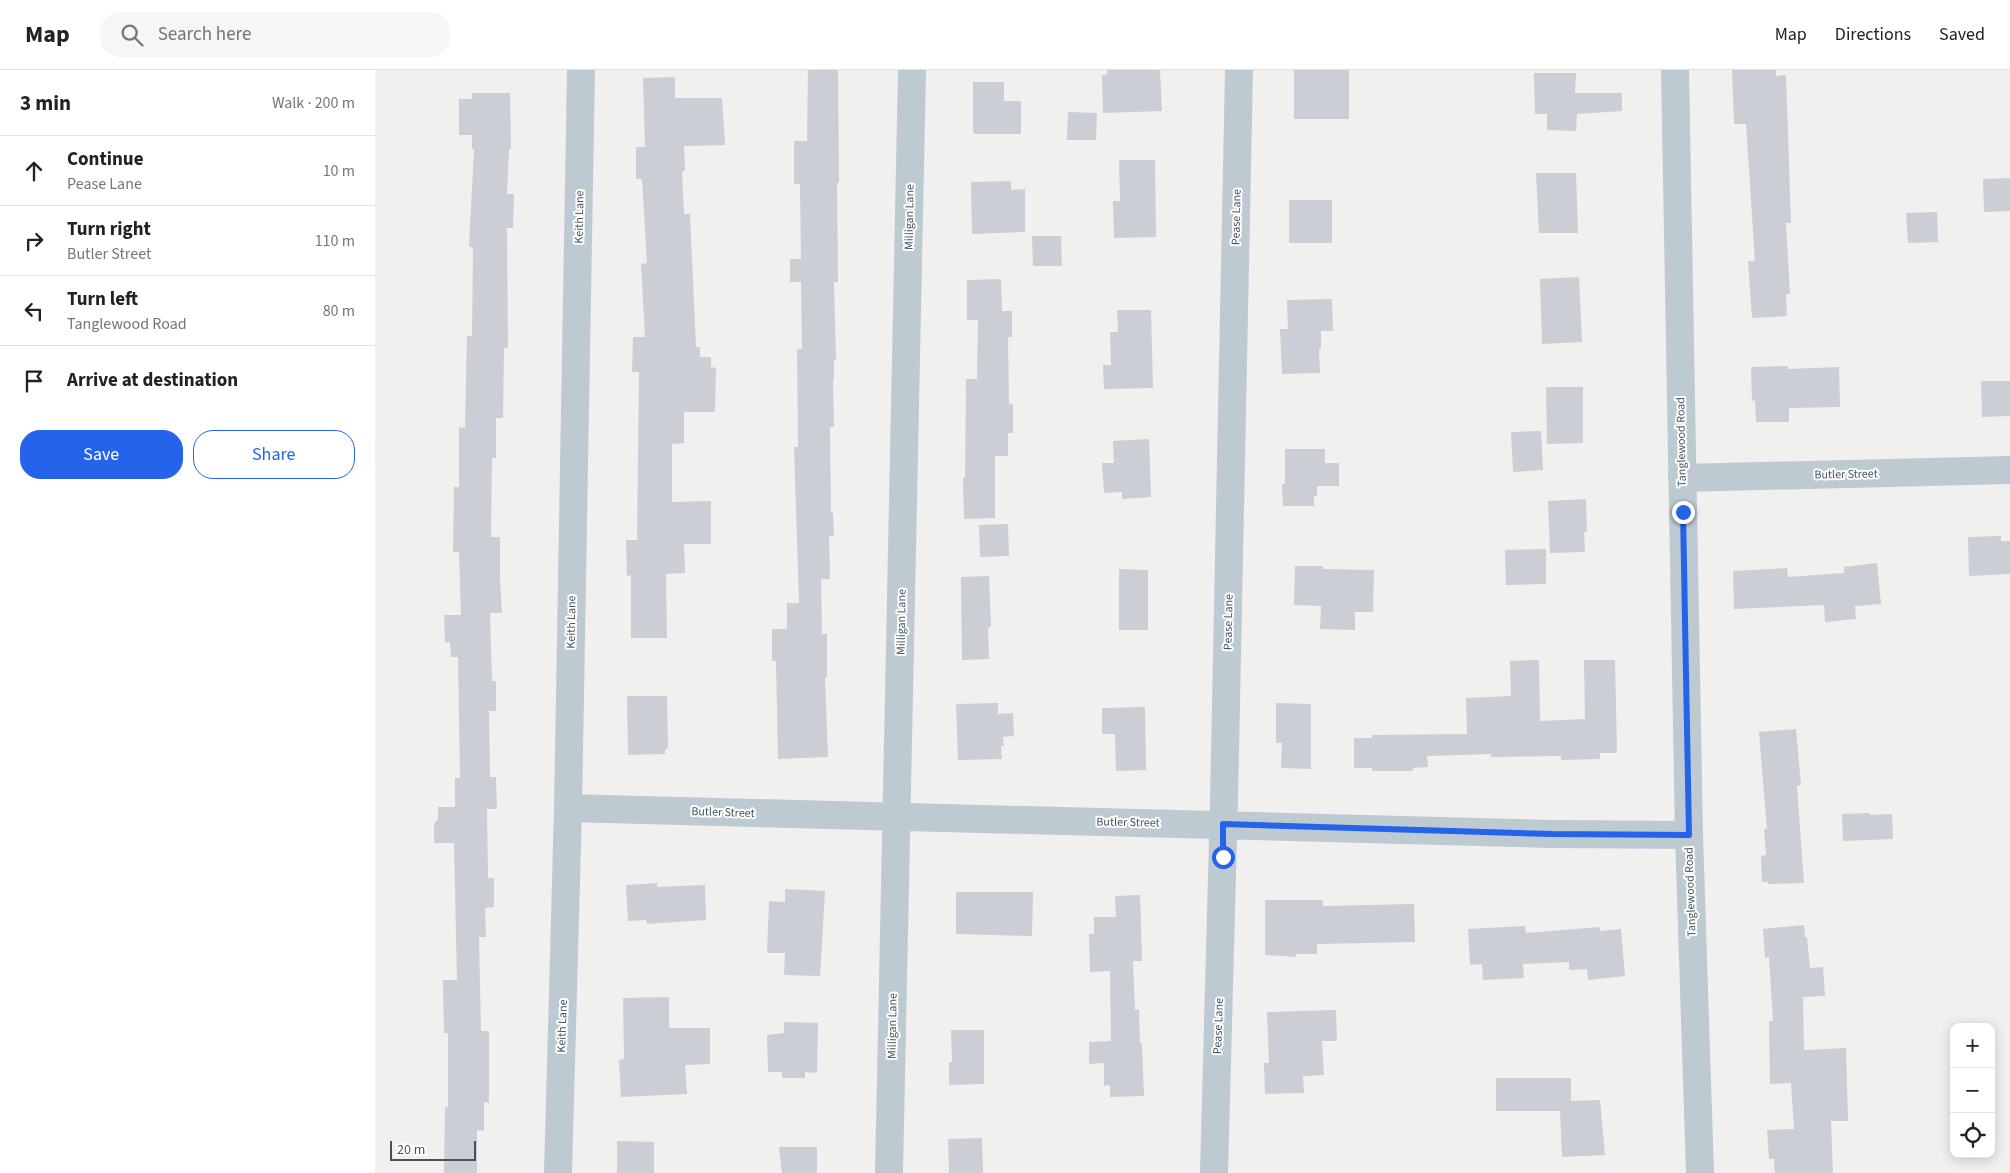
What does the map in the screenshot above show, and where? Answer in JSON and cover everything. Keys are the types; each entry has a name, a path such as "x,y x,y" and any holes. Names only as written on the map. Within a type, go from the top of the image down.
{"street":[{"name":"Keith Lane","path":"558,1173 568,808 581,70"},
{"name":"Milligan Lane","path":"889,1173 912,70"},
{"name":"Pease Lane","path":"1214,1173 1239,70"},
{"name":"Tanglewood Road","path":"1675,70 1689,835 1700,1173"},
{"name":"Butler Street","path":"1682,478 2010,470"},
{"name":"Butler Street","path":"568,808 1552,834 1689,835"}],"building":[{"path":"808,70 838,70 838,282 834,282 836,360 834,360 833,380 834,427 830,427 831,512 833,513 834,536 829,536 830,579 821,579 822,634 827,634 827,678 825,678 828,757 778,759 776,661 772,661 772,629 787,629 787,603 799,603 794,447 798,447 797,349 802,349 801,282 790,282 790,259 801,259 800,184 794,184 794,141 807,141"},
{"path":"1107,70 1160,70 1162,111 1103,113 1102,75 1107,75"},
{"path":"1294,70 1349,70 1349,119 1294,119"},
{"path":"1732,70 1776,70 1776,76 1786,75 1791,223 1786,223 1790,294 1786,294 1787,316 1752,318 1748,261 1755,261 1746,124 1734,124"},
{"path":"1534,73 1576,73 1575,93 1622,93 1622,111 1577,114 1576,131 1547,130 1547,114 1535,114"},
{"path":"675,77 675,98 722,98 725,145 684,146 685,171 682,171 684,214 690,214 696,347 700,347 700,357 711,357 711,367 716,368 715,412 684,412 684,443 672,444 672,502 711,501 711,544 684,544 685,573 666,574 667,638 631,638 631,575 627,576 626,540 637,540 639,372 632,372 633,337 645,337 641,264 647,263 642,179 636,179 636,147 645,147 643,78"},
{"path":"973,82 1004,82 1004,101 1021,101 1021,134 975,134 973,132"},
{"path":"472,93 510,93 511,149 509,149 507,194 514,194 513,228 507,228 508,348 504,348 503,418 496,418 496,458 492,458 491,537 500,537 502,613 490,613 492,681 496,681 496,711 489,711 490,777 496,777 497,809 487,809 488,878 494,878 494,907 485,908 486,937 479,937 481,1031 489,1031 489,1103 484,1102 484,1131 477,1130 477,1173 444,1173 445,1107 448,1107 448,1033 444,1033 443,980 457,980 454,843 434,843 434,824 438,819 438,807 455,807 455,778 460,778 458,657 451,657 450,642 445,643 444,615 461,615 459,552 453,552 454,487 459,487 459,427 465,428 467,336 472,336 473,247 469,247 474,149 472,149 472,135 459,135 459,99 472,99"},
{"path":"1068,112 1097,113 1096,140 1067,140"},
{"path":"1119,160 1155,160 1156,237 1114,238 1113,201 1120,201"},
{"path":"1536,173 1576,173 1578,233 1539,233"},
{"path":"2010,178 2010,211 1984,212 1983,179"},
{"path":"1011,181 1011,190 1025,189 1025,232 972,234 971,182"},
{"path":"1289,200 1332,200 1332,243 1289,243"},
{"path":"1937,212 1938,242 1908,243 1906,213"},
{"path":"1032,236 1061,236 1062,266 1033,266"},
{"path":"1579,277 1582,342 1542,344 1540,279"},
{"path":"1001,279 1002,311 1012,311 1012,337 1008,337 1009,404 1013,404 1013,433 1008,433 1008,456 995,456 995,518 964,519 963,478 965,478 966,379 977,379 978,320 967,320 967,280"},
{"path":"1332,299 1333,331 1321,331 1321,349 1319,349 1320,373 1282,374 1280,329 1288,329 1287,300"},
{"path":"1117,310 1151,310 1153,388 1104,389 1103,365 1111,365 1110,332 1118,332"},
{"path":"1788,366 1788,369 1839,367 1840,407 1789,408 1789,422 1756,422 1755,400 1752,401 1751,367"},
{"path":"1981,381 2010,381 2010,416 1982,417"},
{"path":"1546,387 1583,387 1583,443 1547,444"},
{"path":"1541,431 1543,470 1513,472 1511,432"},
{"path":"1149,439 1151,497 1122,499 1122,492 1104,493 1102,463 1114,463 1113,441"},
{"path":"1285,449 1325,449 1325,463 1339,463 1339,486 1317,486 1314,506 1283,506 1282,484 1285,484"},
{"path":"1586,499 1587,532 1584,532 1585,552 1550,553 1548,501"},
{"path":"1008,524 1009,556 980,557 979,525"},
{"path":"2001,536 2001,541 2010,541 2010,574 1969,576 1968,537"},
{"path":"1546,549 1546,584 1506,585 1505,550"},
{"path":"1877,563 1881,604 1855,606 1856,619 1825,622 1824,605 1734,609 1733,571 1787,568 1788,577 1844,573 1844,567"},
{"path":"1295,566 1323,566 1323,569 1374,570 1373,612 1355,612 1355,630 1320,629 1321,606 1294,605"},
{"path":"1119,569 1148,570 1148,630 1119,630"},
{"path":"989,576 991,627 988,627 989,659 962,660 961,577"},
{"path":"1539,660 1540,721 1585,719 1584,660 1615,660 1617,753 1600,753 1600,759 1561,760 1561,756 1491,757 1491,754 1427,756 1428,767 1413,768 1413,771 1372,771 1372,768 1354,768 1354,738 1372,738 1372,735 1467,734 1466,698 1511,696 1510,661"},
{"path":"627,696 667,696 668,749 665,749 665,754 628,755"},
{"path":"998,703 998,714 1013,713 1014,736 1003,737 1004,746 1001,746 1002,759 958,760 956,704"},
{"path":"1276,703 1311,704 1311,769 1281,768 1282,743 1276,743"},
{"path":"1145,707 1146,770 1116,771 1115,734 1102,734 1102,708"},
{"path":"1796,729 1801,785 1797,786 1804,883 1768,884 1768,882 1762,882 1761,856 1766,855 1764,829 1767,829 1759,732"},
{"path":"1870,813 1870,815 1892,814 1893,839 1843,841 1842,814"},
{"path":"657,883 657,887 705,885 706,920 647,924 646,920 628,921 626,885"},
{"path":"785,889 825,891 820,976 784,975 785,953 767,953 769,901 785,902"},
{"path":"956,892 1033,892 1032,936 956,934"},
{"path":"1140,895 1142,961 1133,961 1135,1010 1139,1009 1140,1043 1142,1043 1144,1096 1110,1097 1110,1085 1104,1086 1104,1063 1089,1064 1089,1042 1111,1041 1110,971 1090,972 1089,934 1094,934 1094,917 1116,917 1115,896"},
{"path":"1265,900 1323,900 1323,906 1414,904 1415,942 1317,944 1317,954 1296,954 1296,957 1265,955"},
{"path":"1804,925 1810,968 1823,967 1825,996 1803,997 1804,1050 1846,1048 1848,1121 1831,1121 1833,1173 1775,1173 1774,1159 1769,1159 1767,1130 1794,1129 1791,1083 1770,1084 1769,1021 1773,1021 1769,957 1765,958 1763,929"},
{"path":"1525,926 1526,933 1599,927 1600,931 1621,929 1625,976 1588,980 1587,969 1569,970 1569,962 1523,964 1524,978 1483,980 1482,964 1470,965 1468,929"},
{"path":"669,997 669,1028 710,1028 710,1064 685,1065 687,1094 621,1097 619,1060 624,1059 623,998"},
{"path":"1336,1010 1337,1041 1322,1041 1324,1075 1303,1076 1304,1093 1265,1094 1264,1063 1269,1063 1267,1012"},
{"path":"784,1022 818,1023 817,1073 805,1072 805,1078 782,1078 782,1072 768,1072 767,1035 784,1033"},
{"path":"951,1030 984,1030 984,1084 949,1085 949,1062 952,1062"},
{"path":"1496,1078 1571,1078 1571,1101 1600,1100 1605,1155 1562,1157 1560,1111 1496,1111"},
{"path":"982,1138 983,1173 949,1173 948,1139"},
{"path":"617,1141 654,1142 654,1173 617,1173"},
{"path":"779,1147 817,1147 817,1173 782,1173"}],"route":[{"path":"1223,857 1223,824 1552,834 1689,835 1683,512"}]}
